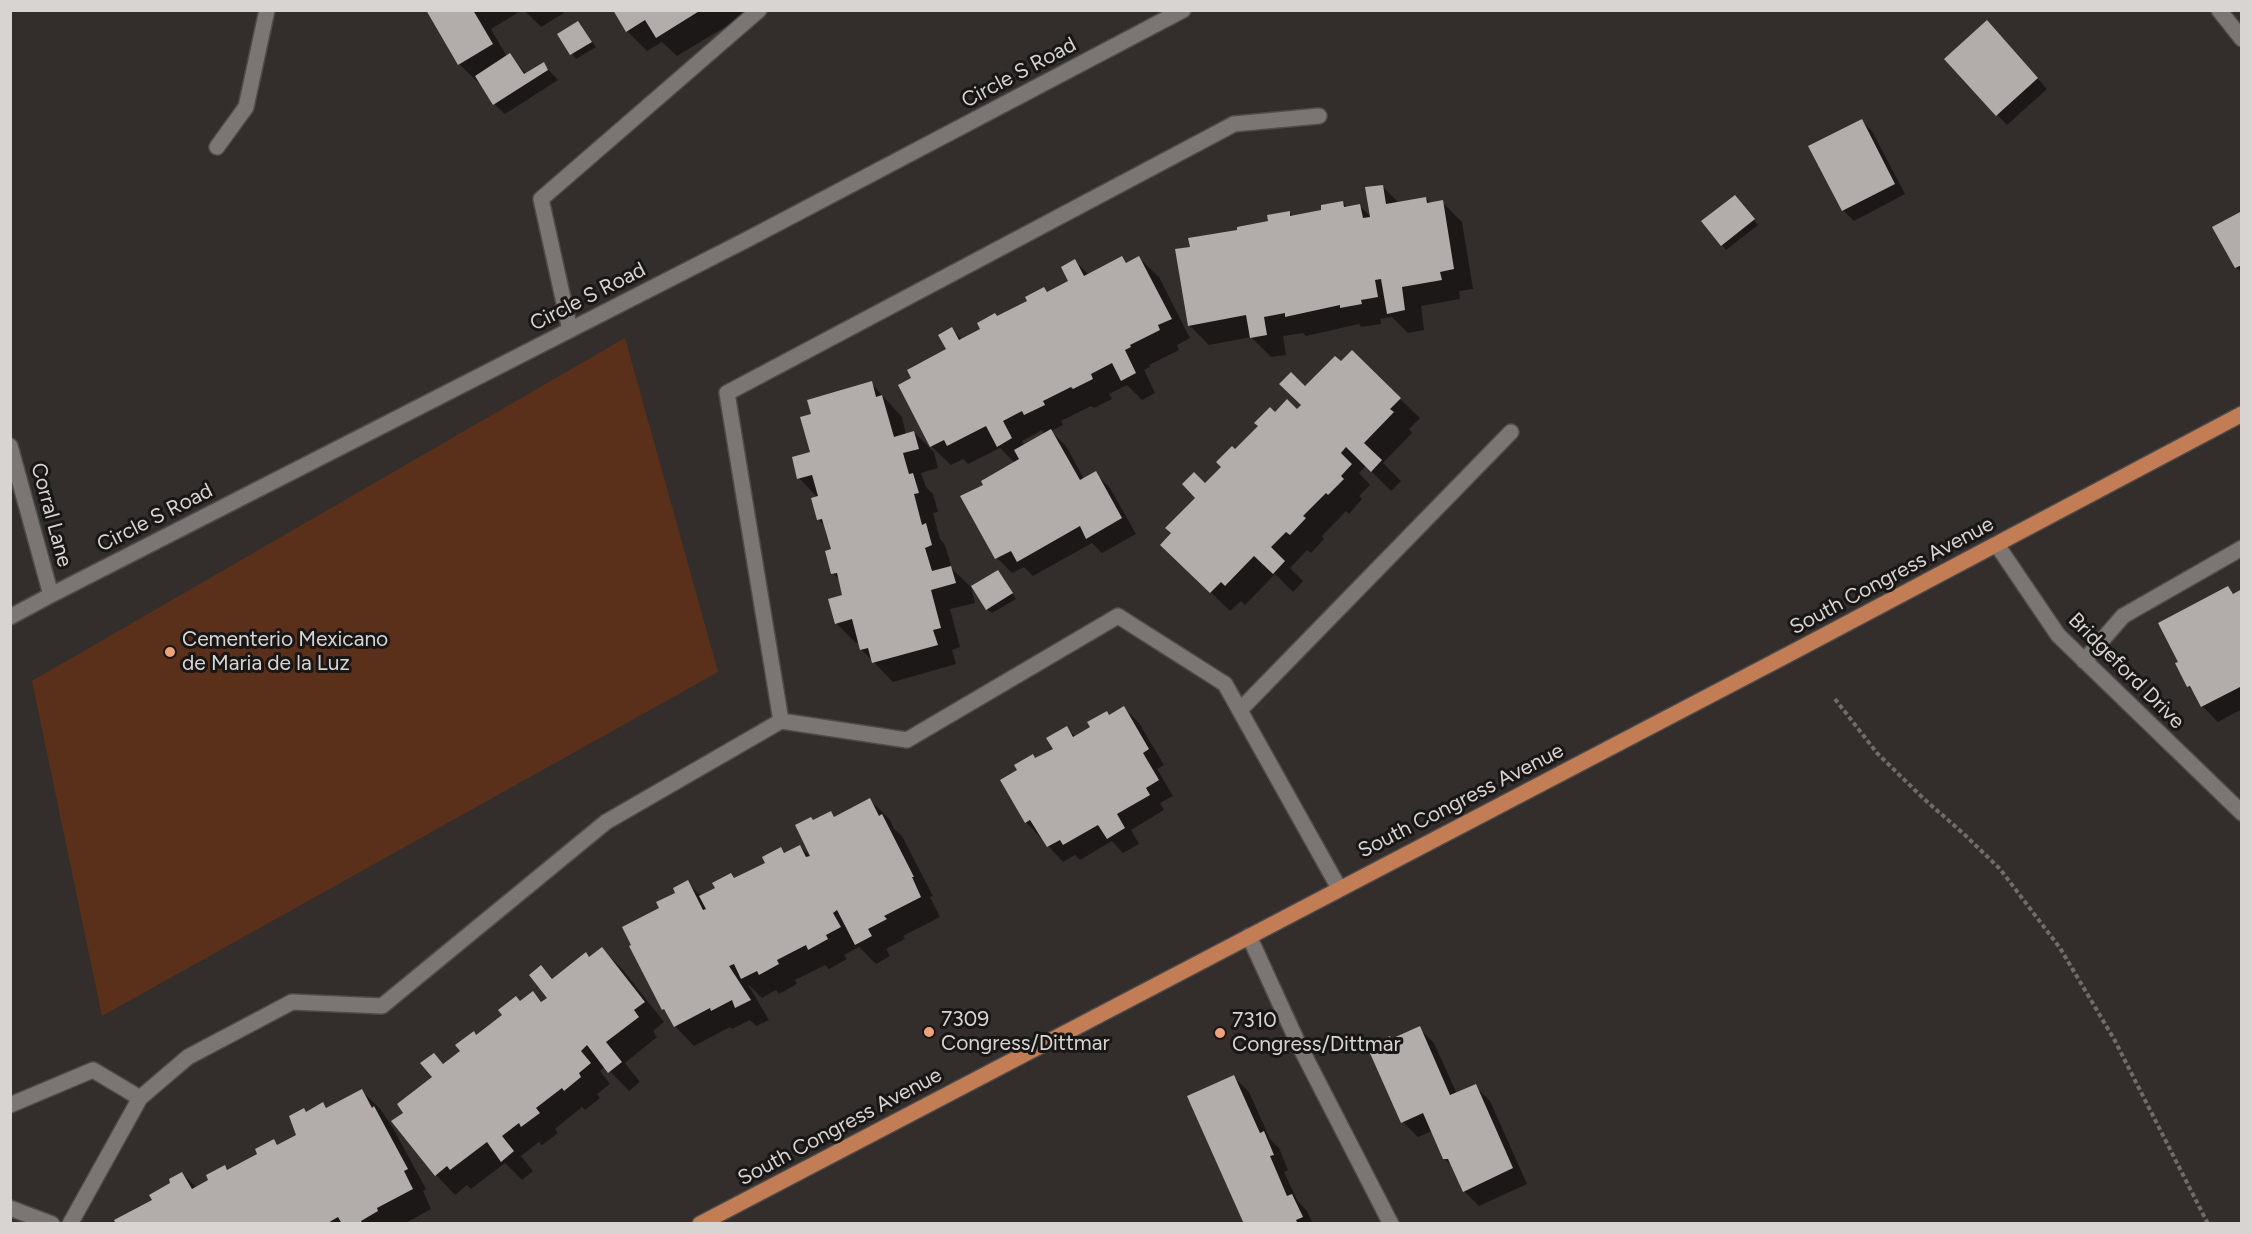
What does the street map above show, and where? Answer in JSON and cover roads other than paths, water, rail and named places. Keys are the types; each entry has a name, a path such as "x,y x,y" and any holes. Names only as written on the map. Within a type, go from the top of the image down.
{"main road":[{"name":"South Congress Avenue","path":"700,1224 2241,414"}],"street":[{"path":"217,147 246,107 267,10"},
{"path":"570,330 541,199 759,10"},
{"name":"Circle S Road","path":"10,617 759,233 1183,10"},
{"path":"2219,10 2241,39"},
{"path":"781,721 727,393 1234,124 1319,116"},
{"path":"1240,710 1511,432"},
{"name":"Corral Lane","path":"10,446 51,595"},
{"name":"Bridgeford Drive","path":"1997,544 2058,635 2241,813"},
{"path":"2084,661 2122,616 2241,548"},
{"path":"70,1224 140,1098 188,1057 292,1002 382,1006 606,822 781,721 907,740 1118,616 1224,684 1339,888"},
{"path":"1250,936 1298,1043 1391,1224"},
{"path":"10,1105 93,1070 140,1098"},
{"path":"10,1208 52,1224"}],"place":[{"name":"Cementerio Mexicano de Maria de la Luz","path":"170,652"},
{"name":"7309 Congress/Dittmar","path":"929,1032"},
{"name":"7310 Congress/Dittmar","path":"1220,1033"}]}
